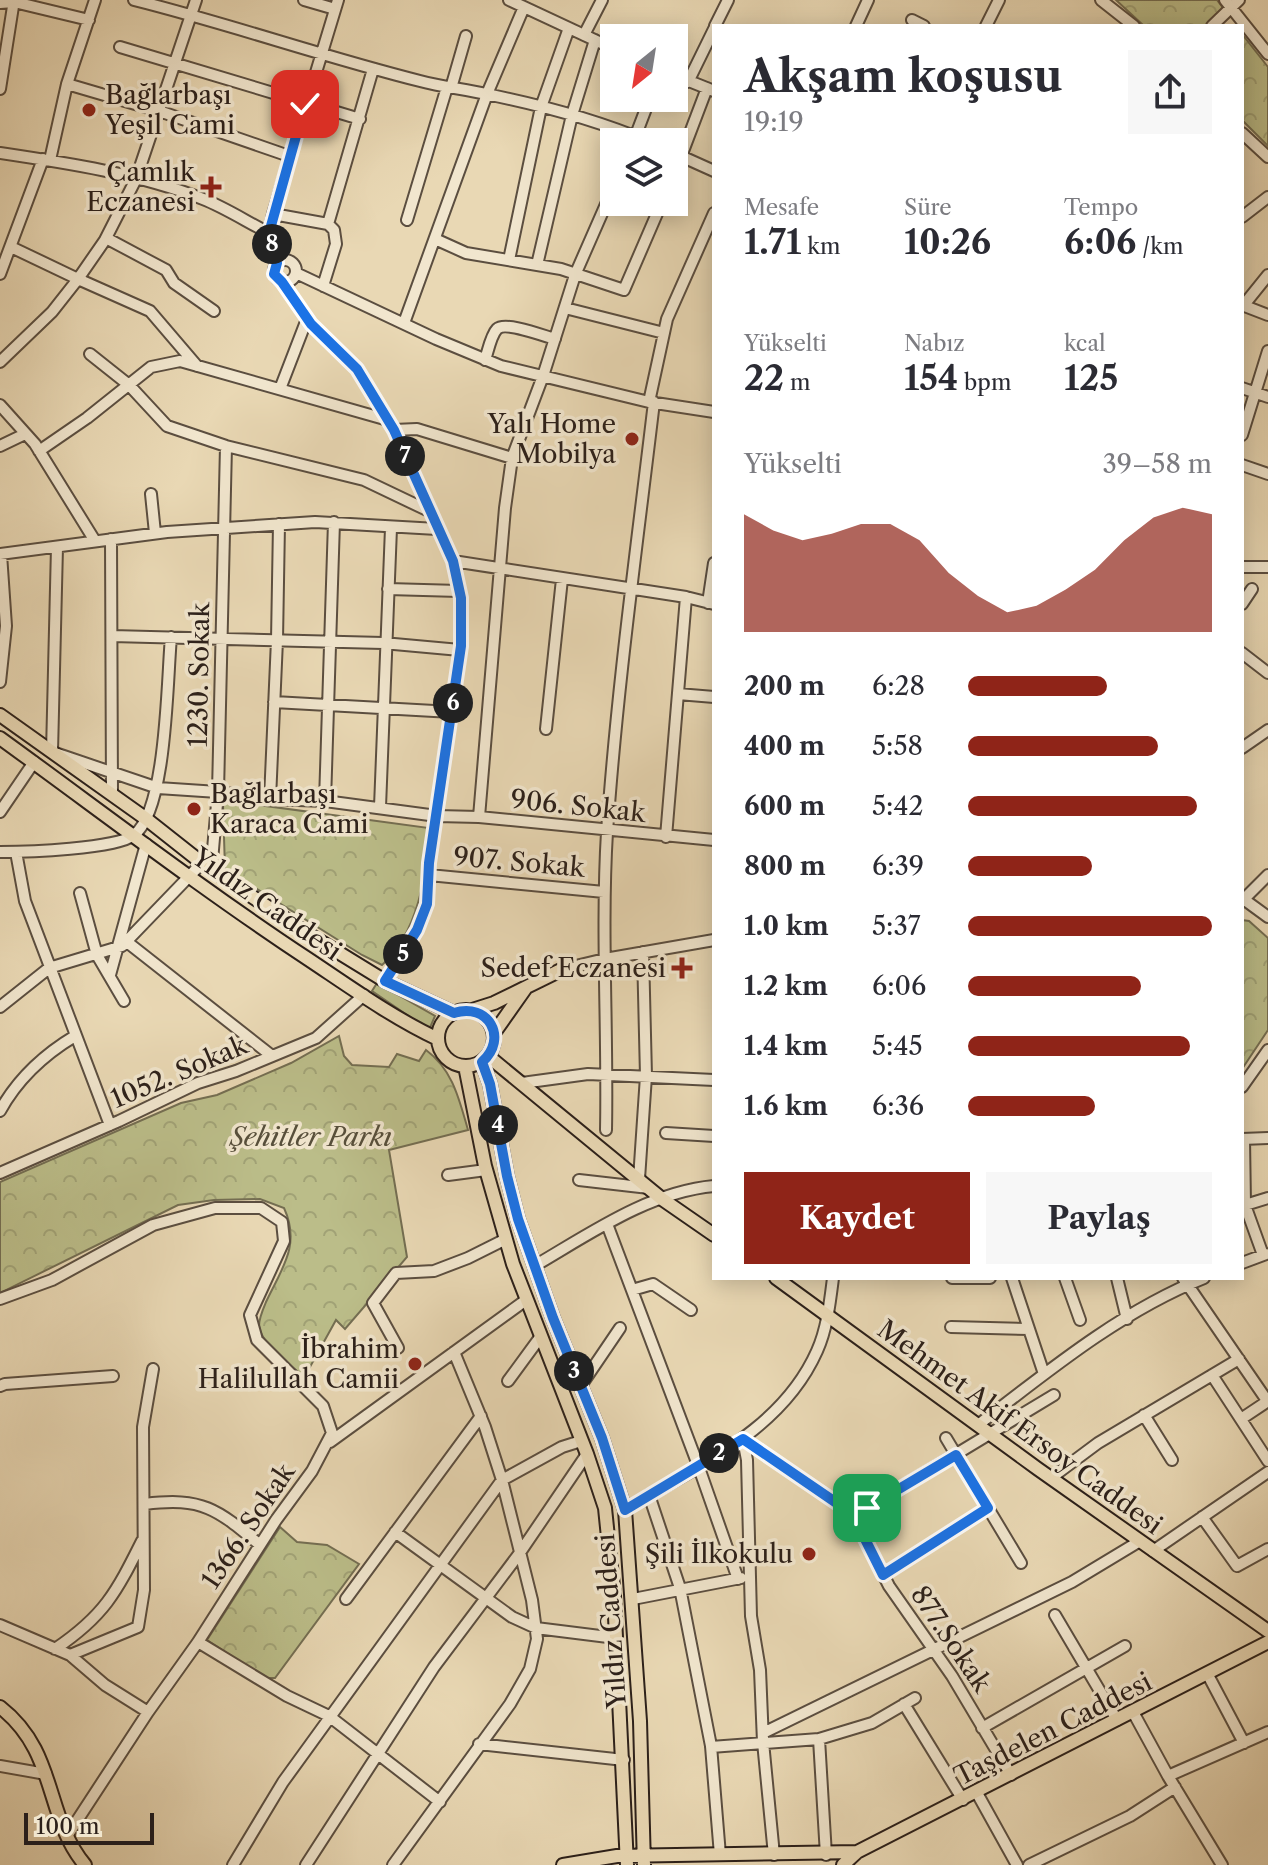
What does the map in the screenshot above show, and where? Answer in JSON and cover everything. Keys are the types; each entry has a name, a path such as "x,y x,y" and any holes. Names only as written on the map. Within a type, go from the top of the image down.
{"main road":[{"name":"Yıldız Caddesi","path":"0,715 145,818 202,863 385,981 454,1013"},
{"name":"Yıldız Caddesi","path":"0,738 187,877 364,995 438,1039 443,1055 449,1061 465,1066 486,1170 506,1239 605,1508 624,1760 627,1860"},
{"path":"438,1039 442,1024 454,1013 472,1010 563,969"},
{"path":"494,1033 527,987"},
{"path":"465,1066 485,1059 494,1041 494,1033 487,1019 472,1010"},
{"name":"Yıldız Caddesi","path":"485,1059 518,1219 602,1438 625,1510 640,1721 644,1860"},
{"path":"485,1059 522,1083 662,1199 712,1234"},
{"name":"Mehmet Akif Ersoy Caddesi","path":"779,1280 1238,1611 1268,1640"},
{"name":"Taşdelen Caddesi","path":"857,1852 1208,1675 1268,1640"},
{"path":"0,1707 18,1721 33,1742 70,1847 85,1865"},
{"path":"563,1865 599,1858 644,1860 720,1855 774,1855 820,1860 857,1852"},
{"path":"843,1865 857,1852"},
{"path":"570,1864 577,1865"}],"street":[{"path":"0,274 47,160 67,84 95,0"},
{"path":"134,0 192,14 320,55 541,107 606,128"},
{"path":"0,362 52,312 106,238 136,179 196,0"},
{"path":"304,0 336,5 273,214 269,233 277,263 274,274 307,319 357,369 391,425 453,561 459,591 460,650 427,904 417,930 385,981"},
{"path":"509,0 600,42"},
{"path":"584,35 602,0"},
{"path":"716,24 728,0"},
{"path":"857,24 868,0"},
{"path":"1101,0 1131,24"},
{"path":"0,3 14,1 89,20"},
{"path":"0,89 14,1"},
{"path":"987,24 996,1"},
{"path":"1214,24 1232,2 1268,54"},
{"path":"404,323 487,94 524,7"},
{"path":"912,20 920,24"},
{"path":"509,260 541,107 569,28"},
{"path":"688,134 711,89 688,82 712,33"},
{"path":"407,220 466,36"},
{"path":"537,265 572,115 595,40"},
{"path":"120,47 360,119"},
{"path":"328,224 373,69"},
{"path":"67,84 159,111 289,156"},
{"path":"1244,135 1268,157"},
{"path":"0,153 136,179 204,199 269,233"},
{"path":"688,159 712,170"},
{"path":"1244,215 1268,197"},
{"path":"273,214 328,224 334,230 336,238 323,286"},
{"path":"479,817 512,458 543,376 575,275 601,216"},
{"path":"435,239 466,253 537,265 624,290 656,216"},
{"path":"606,1130 604,892 607,831 651,402 667,319 712,218"},
{"path":"106,238 166,270 174,283 214,311"},
{"path":"11,247 150,311 197,366"},
{"path":"277,263 290,261 296,268 293,278 282,282"},
{"path":"296,273 485,360 651,402 712,412"},
{"path":"1244,305 1268,275"},
{"path":"1244,306 1268,315"},
{"path":"565,308 664,333"},
{"path":"280,389 307,319"},
{"path":"485,360 496,330 501,326 555,339"},
{"path":"1244,429 1268,351"},
{"path":"90,354 129,385 167,426 226,446 364,480 429,511"},
{"path":"39,451 151,367 180,361 512,458"},
{"path":"1244,389 1268,397"},
{"path":"0,405 39,451 95,541"},
{"path":"0,446 25,434"},
{"name":"1230. Sokak","path":"202,863 212,861 218,792 226,446"},
{"path":"1244,466 1268,474"},
{"path":"151,494 155,533"},
{"path":"0,682 6,626 0,554 155,533 279,524 334,522 437,529"},
{"path":"325,801 334,522"},
{"path":"270,799 279,524"},
{"path":"380,807 391,528"},
{"path":"111,539 112,794"},
{"path":"52,752 57,547"},
{"path":"453,561 711,603"},
{"path":"1244,567 1268,567"},
{"path":"546,729 562,579"},
{"path":"388,589 459,591"},
{"path":"1244,601 1252,589"},
{"path":"666,837 686,597"},
{"path":"112,636 386,643 460,650"},
{"path":"0,852 92,847 134,835 158,788 171,637"},
{"path":"1244,654 1267,670"},
{"path":"678,694 712,697"},
{"path":"274,702 452,712"},
{"path":"1244,747 1268,730"},
{"name":"906. Sokak","path":"52,752 158,788 325,801 437,816 479,817 712,840"},
{"path":"0,812 34,762"},
{"path":"110,975 146,844"},
{"path":"16,852 25,901 110,1125"},
{"path":"0,1007 49,968 116,949 127,942 202,863"},
{"name":"907. Sokak","path":"429,875 604,892"},
{"path":"1244,898 1268,875"},
{"path":"80,893 97,955 124,1001"},
{"path":"1244,901 1268,917"},
{"path":"563,969 712,940"},
{"path":"127,942 272,1056"},
{"path":"639,1179 646,1076 643,952"},
{"name":"1052. Sokak","path":"0,1173 198,1083 316,1038 364,995"},
{"path":"0,1111 38,1064 75,1036"},
{"path":"1244,1084 1268,1050"},
{"path":"522,1083 588,1074 712,1080"},
{"path":"666,1133 712,1136"},
{"path":"1244,1139 1268,1138"},
{"path":"448,1175 486,1170"},
{"path":"579,1180 649,1188"},
{"path":"536,1265 629,1212 693,1188 712,1186"},
{"path":"1244,1262 1265,1254 1244,1206 1268,1198"},
{"path":"0,1299 52,1280 153,1225 215,1208 261,1208 282,1222 284,1241 250,1315 253,1327 257,1340 323,1406 332,1433 325,1445"},
{"path":"607,1224 738,1579"},
{"path":"398,1348 373,1303 396,1273 434,1271 506,1239"},
{"path":"625,1510 743,1439 780,1409 819,1348 833,1280"},
{"path":"1013,1280 1044,1374"},
{"path":"1066,1280 1080,1320"},
{"path":"1117,1280 1127,1319"},
{"path":"978,1425 1082,1345 1185,1281 1268,1402 1241,1419"},
{"path":"632,1290 653,1284 691,1310"},
{"name":"1366. Sokak","path":"67,1836 312,1471 325,1445 526,1300"},
{"path":"951,1327 1029,1329"},
{"path":"580,1387 620,1328"},
{"path":"508,1381 541,1336"},
{"path":"393,1865 508,1706 530,1669 537,1639 532,1600 502,1480 481,1416 454,1352"},
{"path":"1051,1478 1098,1443 1239,1359"},
{"path":"70,1655 138,1627 144,1590 143,1427 153,1369"},
{"path":"1212,1375 1268,1461"},
{"path":"2,1381 113,1376"},
{"path":"867,1508 1054,1395"},
{"path":"1144,1415 1172,1460"},
{"path":"346,1599 481,1416"},
{"path":"946,1438 1021,1563"},
{"path":"743,1439 747,1460 751,1616 760,1670 774,1855"},
{"name":"877.Sokak","path":"743,1439 841,1506 860,1529 883,1575 952,1676 1011,1775"},
{"path":"233,1865 283,1782 329,1716 502,1480 562,1447 581,1441"},
{"path":"306,1865 376,1752 434,1667 519,1554 587,1454"},
{"path":"1153,1551 1268,1472"},
{"path":"649,1495 681,1591 711,1747 720,1855"},
{"path":"145,1504 173,1501 199,1504 225,1516 260,1545"},
{"path":"883,1575 988,1508"},
{"path":"1202,1517 1237,1566 1268,1549"},
{"path":"395,1532 512,1617 536,1628 616,1638"},
{"path":"55,1649 85,1628 108,1603 144,1536"},
{"path":"763,1738 933,1649 1072,1582 1140,1541"},
{"path":"633,1599 750,1577"},
{"path":"1055,1615 1117,1720"},
{"path":"0,1625 70,1655 105,1685 148,1712"},
{"path":"198,1642 287,1696 329,1716 440,1802"},
{"path":"982,1728 1125,1646"},
{"path":"1208,1675 1244,1743"},
{"path":"711,1747 763,1738 819,1739 872,1723 915,1698"},
{"path":"904,1704 963,1800"},
{"path":"1133,1712 1222,1865"},
{"path":"1168,1776 1268,1732"},
{"path":"819,1739 820,1860"},
{"path":"479,1744 624,1760"},
{"path":"0,1766 46,1774"},
{"path":"1029,1865 1130,1816 1175,1787"},
{"path":"977,1793 1017,1865"}],"green space":[{"path":"1116,0 1217,0 1223,8 1207,24 1142,24"},
{"path":"1244,37 1268,67 1268,146 1244,122"},
{"path":"229,801 429,828 423,883 412,920 394,952 382,965 225,869 223,805"},
{"path":"1244,920 1268,938 1268,1030 1244,1066"},
{"path":"377,983 435,1016 429,1030 372,991"},
{"name":"Şehitler Parkı","path":"339,1036 344,1056 352,1065 389,1067 397,1054 419,1061 426,1050 449,1076 468,1130 389,1150 407,1257 345,1329 336,1320 305,1376 271,1347 259,1326 260,1317 287,1256 291,1234 284,1208 260,1199 178,1205 0,1293 0,1182 181,1103 217,1095 291,1063"},
{"path":"280,1527 297,1542 327,1545 359,1564 275,1678 265,1678 207,1640"}],"place":[{"name":"Bağlarbaşı Yeşil Cami","path":"89,110"},
{"name":"Çamlık Eczanesi","path":"211,187"},
{"name":"Yalı Home Mobilya","path":"632,439"},
{"name":"Bağlarbaşı Karaca Cami","path":"194,809"},
{"name":"Sedef Eczanesi","path":"682,968"},
{"name":"İbrahim Halilullah Camii","path":"415,1364"},
{"name":"Şili İlkokulu","path":"809,1554"}],"route":[{"path":"305,104 269,233 277,263 274,274 311,324 357,369 394,430 453,561 461,598 461,646 429,863 427,904 417,930 385,981 454,1013 472,1010 480,1013 491,1025 494,1041 482,1062 490,1084 518,1219 553,1318 602,1438 625,1510 743,1439 841,1506 860,1529 883,1575 988,1508 956,1455 867,1508"}]}
